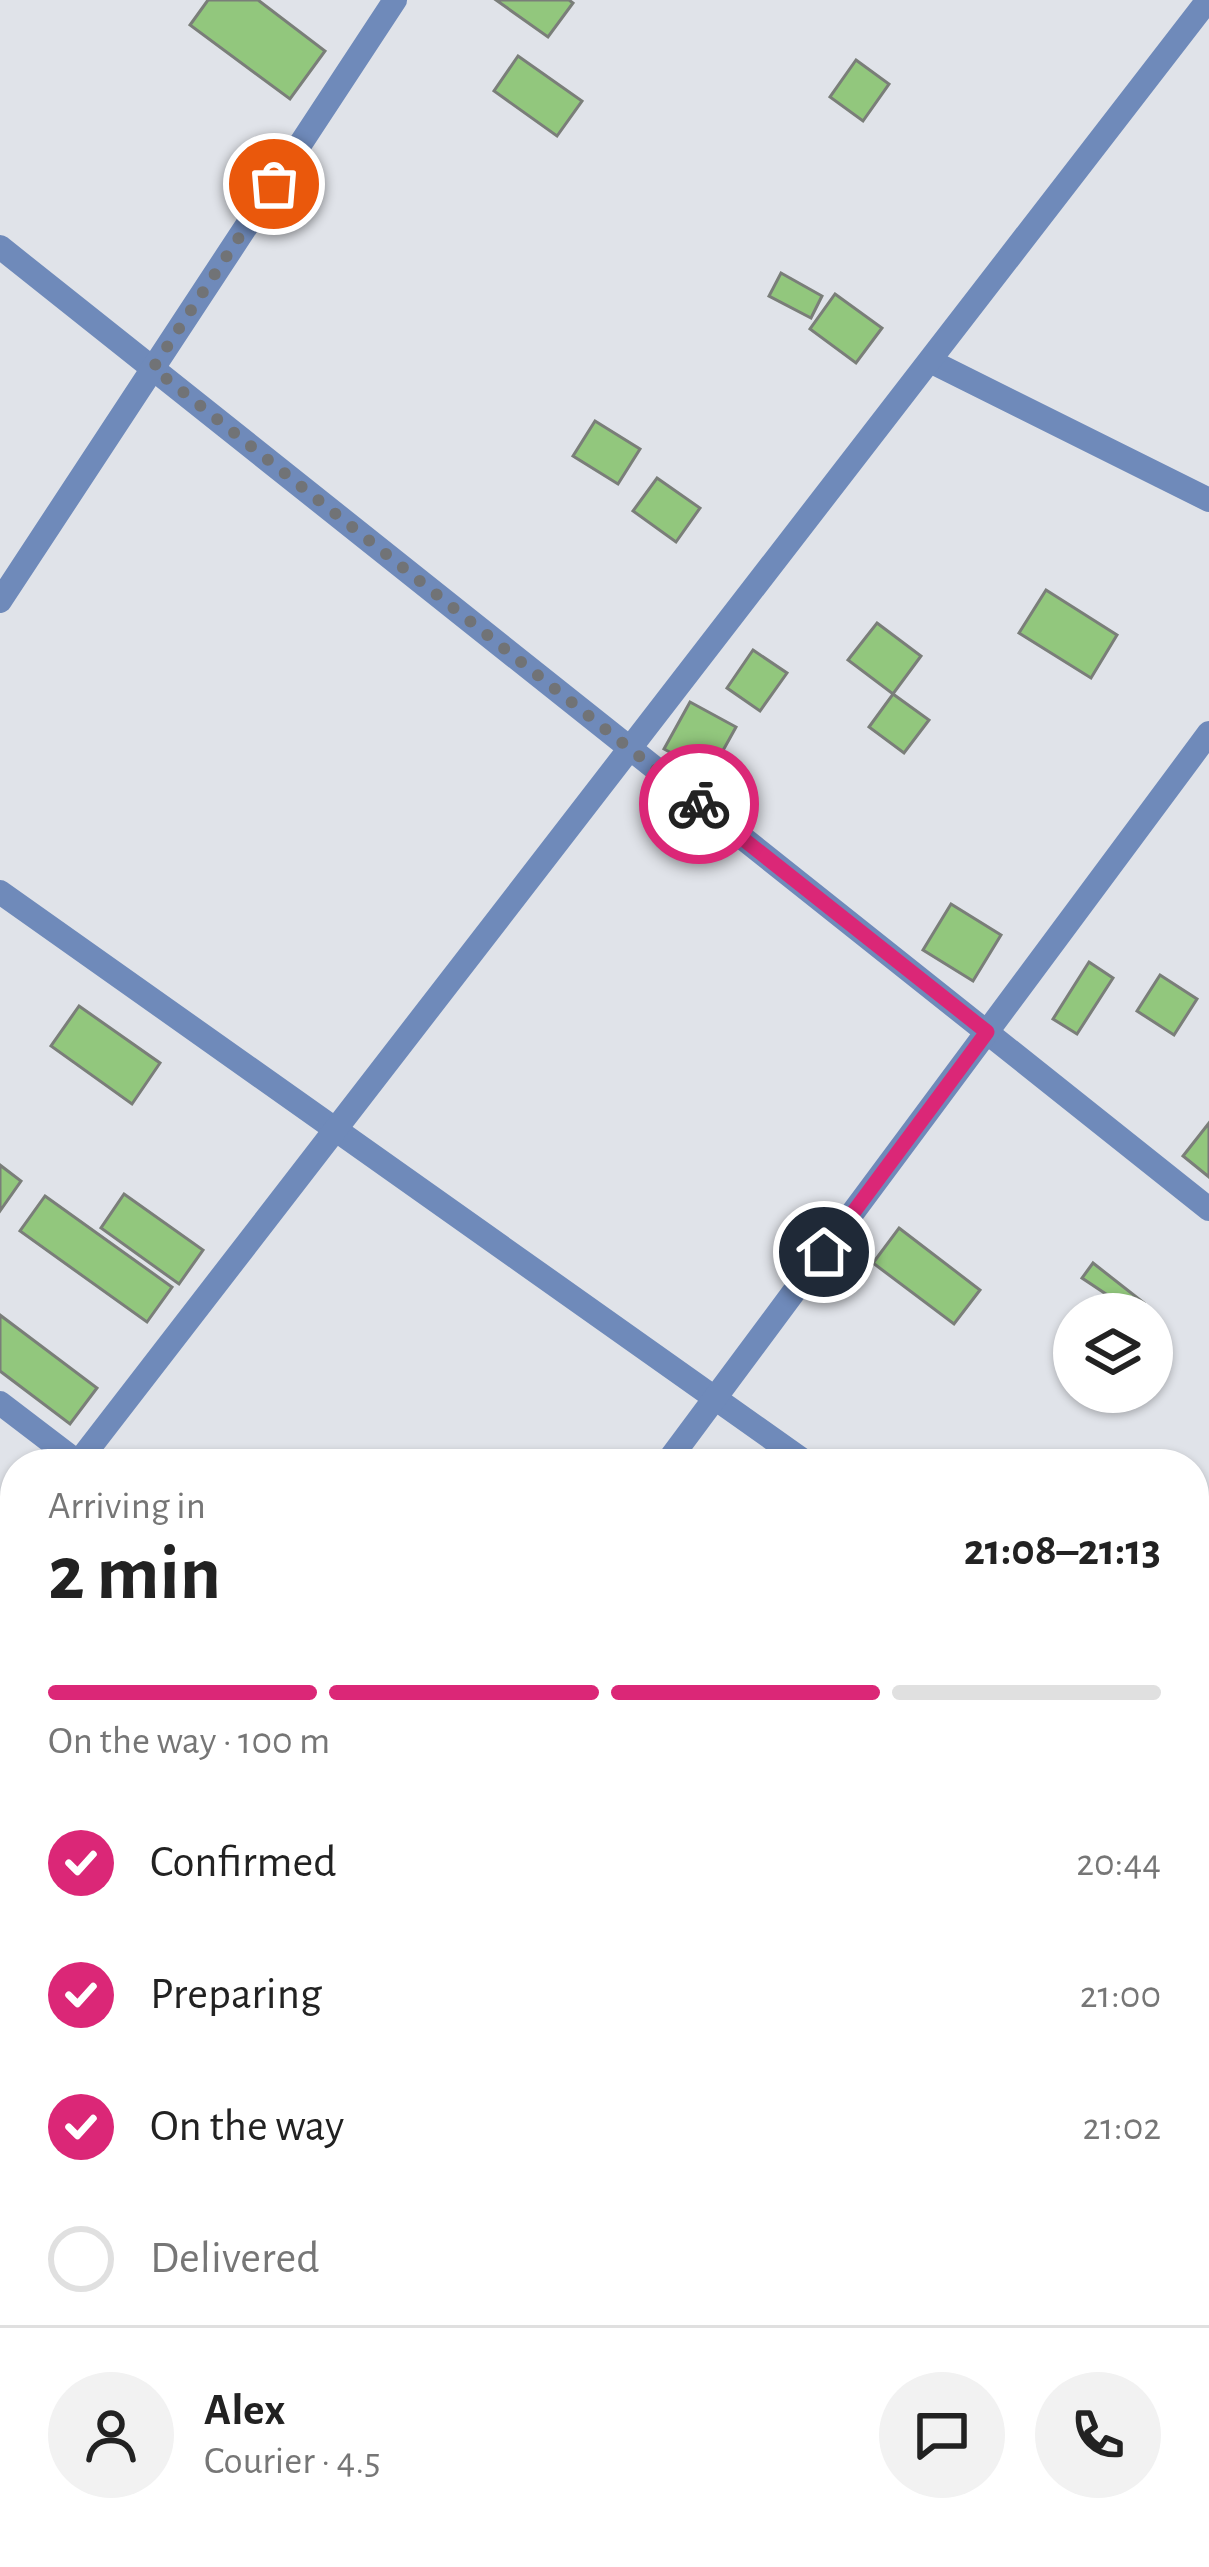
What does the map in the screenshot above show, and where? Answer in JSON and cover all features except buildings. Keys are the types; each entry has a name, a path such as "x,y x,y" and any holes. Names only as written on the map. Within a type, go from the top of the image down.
{"street":[{"path":"0,601 395,0"},
{"path":"90,1449 1208,0"},
{"path":"0,247 1209,1209"},
{"path":"929,361 1209,500"},
{"path":"677,1449 1209,733"},
{"path":"0,892 787,1449"},
{"path":"0,1403 59,1449"}],"way so far":[{"path":"274,184 153,368 699,804"}],"route":[{"path":"699,804 987,1032 824,1252"}]}
